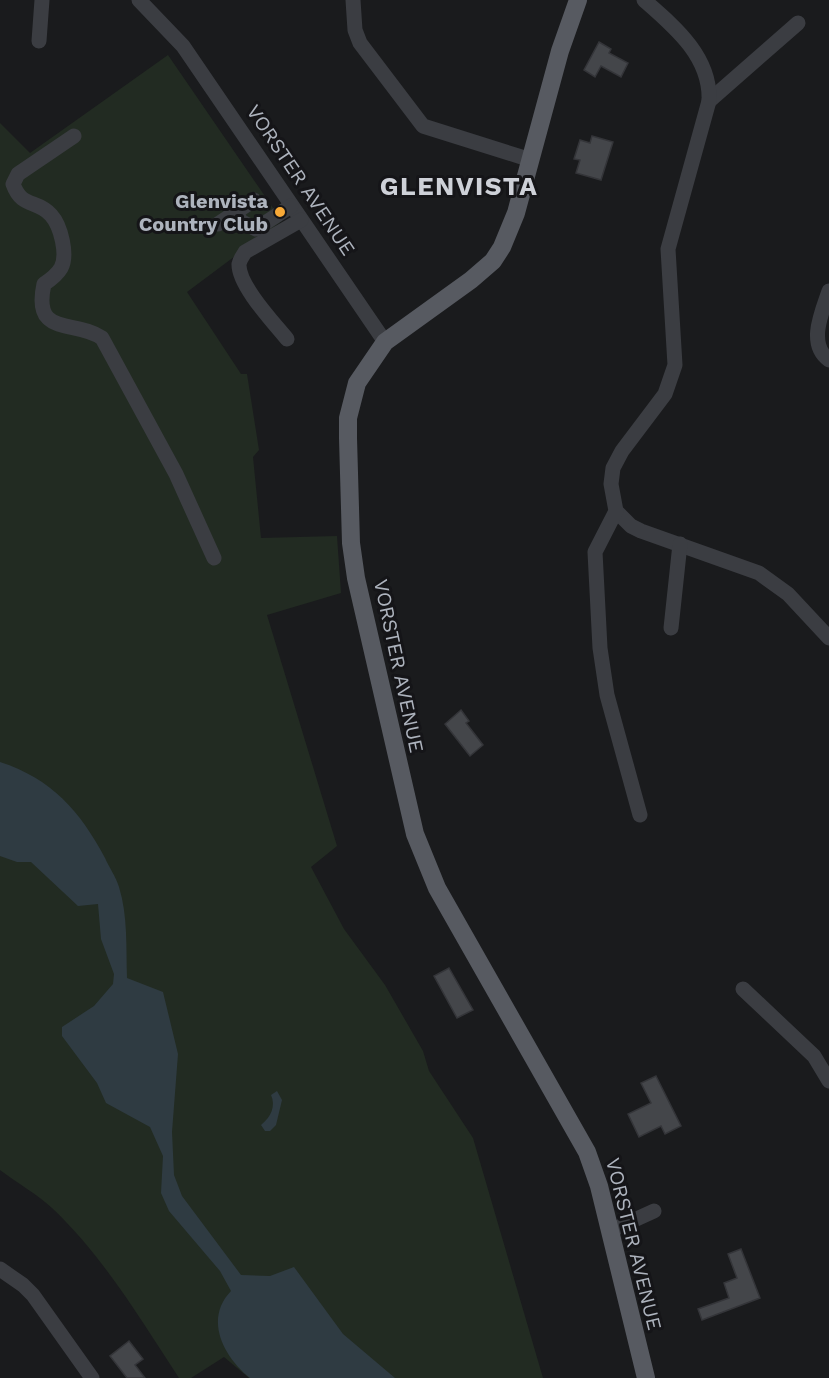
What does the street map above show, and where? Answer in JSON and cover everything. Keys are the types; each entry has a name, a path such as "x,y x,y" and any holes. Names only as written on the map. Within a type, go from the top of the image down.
{"main road":[{"path":"385,342 471,280 493,261 506,239 516,213 560,51 578,0"},
{"name":"VORSTER AVENUE","path":"385,342 357,383 348,418 351,543 369,638 410,814 437,888 587,1152 610,1232 646,1378"}],"street":[{"path":"39,41 42,0"},
{"name":"VORSTER AVENUE","path":"139,0 183,46 385,342"},
{"path":"353,0 355,30 360,43 423,126 531,160"},
{"path":"644,0 700,58 708,77 710,101 668,249 675,365 665,394 622,451 613,468 611,484 616,511 631,526 759,573 788,594 829,638"},
{"path":"710,101 798,23"},
{"path":"74,136 18,174 13,184 20,198 51,215 59,228 63,256 62,267 44,284 42,305 46,317 54,324 95,333 102,338 176,474 214,558"},
{"path":"218,224 254,200"},
{"path":"235,213 242,222 256,229 291,206"},
{"path":"287,339 249,288 239,267 245,252 301,220"},
{"path":"829,291 818,334 823,356 829,360"},
{"path":"616,511 595,552 600,648 607,695 640,815"},
{"path":"671,628 680,544"},
{"path":"743,989 814,1056 829,1081"},
{"path":"610,1232 654,1211"},
{"path":"0,1269 33,1295 92,1378"}],"shaded area":[{"name":"Glenvista Country Club","path":"168,55 282,221 187,292 241,374 247,374 259,450 253,457 261,538 337,536 341,593 267,615 337,846 311,867 344,929 385,985 423,1051 429,1071 473,1138 543,1378 249,1378 224,1357 191,1378 179,1378 136,1311 71,1227 46,1203 0,1170 0,123 30,153"},
{"path":"0,762 18,769 49,787 75,811 118,883 125,921 127,978 163,992 178,1054 172,1132 174,1175 182,1196 241,1275 270,1276 294,1267 343,1334 395,1378 250,1378 232,1359 220,1337 218,1325 223,1302 231,1291 220,1271 169,1211 161,1193 163,1156 150,1127 106,1103 97,1083 62,1036 62,1027 94,1006 113,984 114,974 101,939 98,904 78,906 31,862 17,862 0,856"},
{"path":"277,1091 282,1100 276,1125 270,1131 265,1131 261,1125 270,1115 273,1107 271,1095"}],"building":[{"path":"599,42 611,49 609,53 628,63 621,77 601,66 595,77 584,70"},
{"path":"592,136 613,142 601,180 576,173 580,160 574,159 580,140 590,143"},
{"path":"461,710 469,721 466,723 483,745 470,756 445,724"},
{"path":"449,968 473,1010 457,1018 434,976"},
{"path":"656,1076 681,1126 665,1134 661,1126 639,1137 628,1114 651,1103 641,1083"},
{"path":"741,1249 760,1298 702,1320 698,1309 729,1298 724,1283 737,1278 728,1254"},
{"path":"129,1341 143,1359 135,1365 145,1378 127,1378 110,1356"}],"place":[{"name":"Glenvista Country Club","path":"280,212"}],"district":[{"name":"GLENVISTA","path":"459,186"}]}
